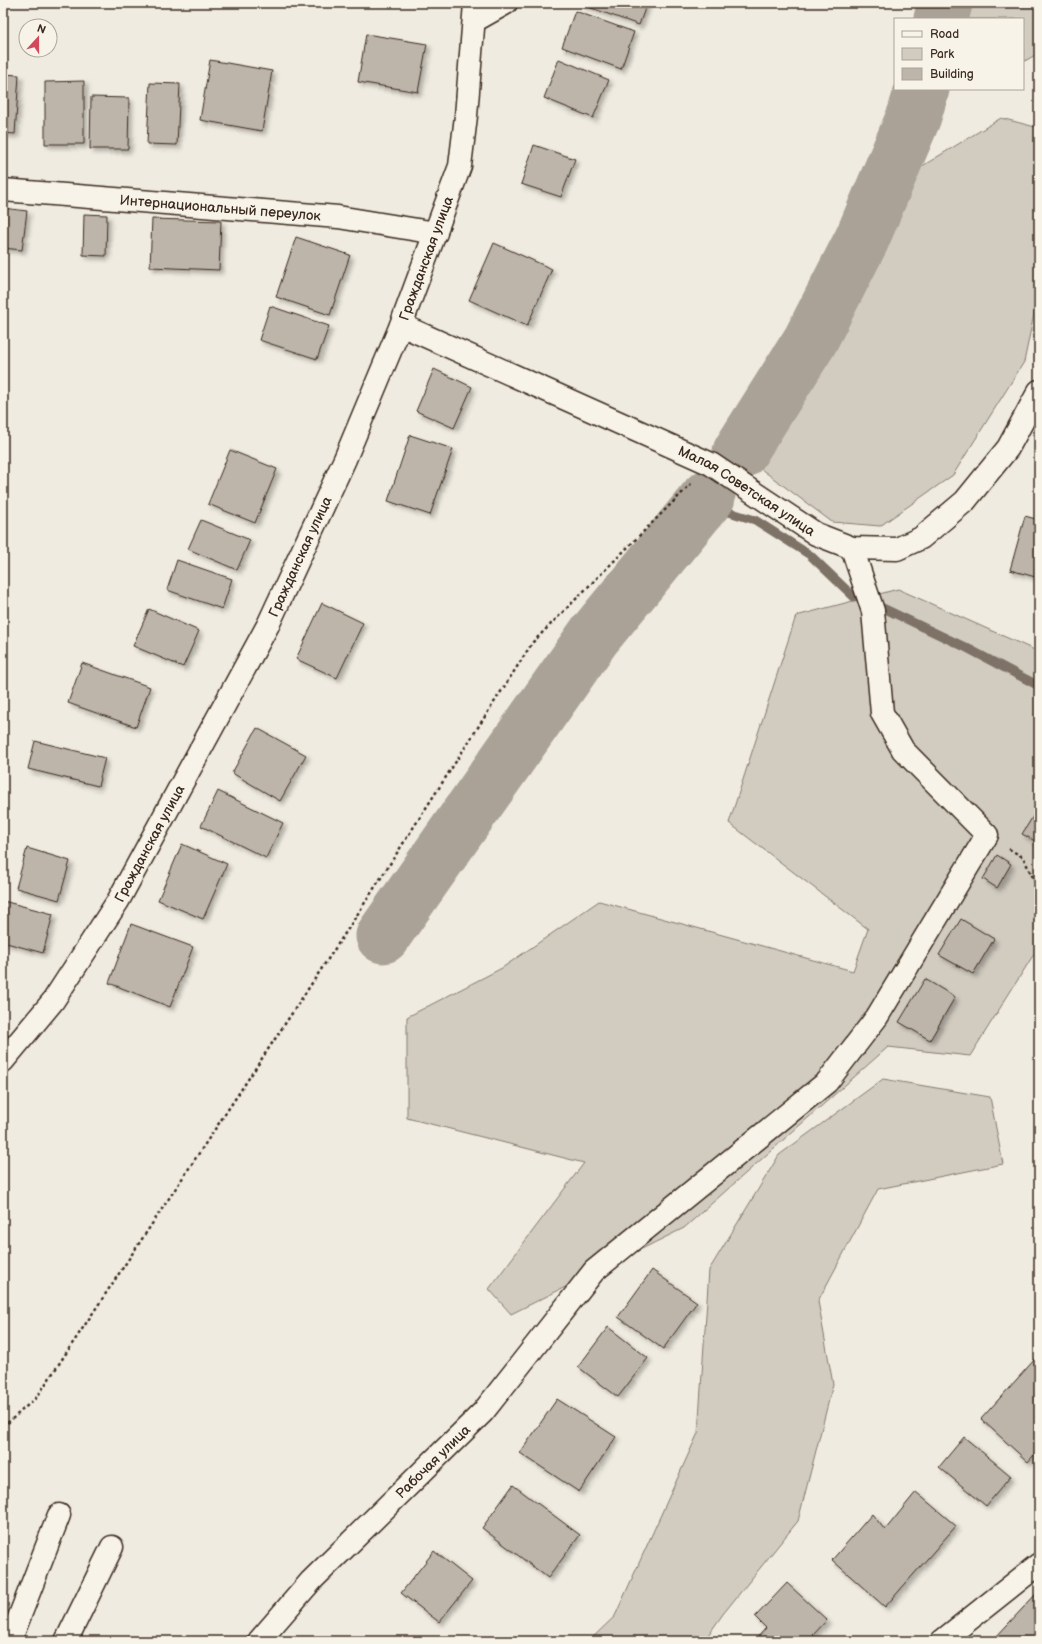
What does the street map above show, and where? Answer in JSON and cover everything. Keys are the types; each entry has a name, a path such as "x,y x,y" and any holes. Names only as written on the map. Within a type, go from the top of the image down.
{"street":[{"path":"474,12 506,3"},
{"name":"Гражданская улица","path":"3,1061 53,1001 118,901 265,632 344,459 402,325 460,166 466,116 474,12"},
{"name":"Интернациональный переулок","path":"3,190 338,217 436,233"},
{"name":"Малая Советская улица","path":"402,325 711,464 816,534 852,548 897,549 921,538 965,501 1008,448 1039,391"},
{"path":"852,548 873,611 882,713 903,750 987,836"},
{"name":"Рабочая улица","path":"259,1641 311,1581 483,1412 594,1271 827,1082 877,1017 987,836"},
{"path":"10,1641 59,1515"},
{"path":"66,1641 112,1547"},
{"path":"942,1641 1039,1564"}],"path":[{"path":"3,1427 37,1397 346,932 533,642 711,464"},
{"path":"987,836 1022,857 1039,890"}],"green space":[{"path":"970,3 1039,3 1039,53 1024,61 1024,18 966,18"},
{"path":"1001,118 1039,128 1039,290 1024,362 953,475 880,526 832,522 757,466 857,299 919,168"},
{"path":"898,589 1039,652 1039,946 970,1056 888,1047 684,1228 511,1314 489,1289 584,1163 407,1118 407,1017 502,968 599,901 853,971 868,929 729,823 796,616"},
{"path":"883,1079 990,1097 1003,1164 878,1189 818,1301 833,1384 798,1521 723,1614 704,1641 589,1641 615,1616 698,1433 709,1270 779,1155"}],"building":[{"path":"647,3 639,25 580,4"},
{"path":"575,11 634,32 621,69 562,47"},
{"path":"366,34 427,44 418,92 358,82"},
{"path":"559,59 609,80 593,118 544,98"},
{"path":"210,60 272,71 262,131 200,120"},
{"path":"3,74 19,75 15,134 3,133"},
{"path":"84,81 84,144 45,144 45,82"},
{"path":"150,83 180,84 177,145 147,144"},
{"path":"91,97 129,98 128,149 90,149"},
{"path":"534,145 575,159 561,197 521,184"},
{"path":"3,208 27,211 22,250 3,248"},
{"path":"84,214 107,215 106,256 83,255"},
{"path":"152,219 221,221 219,270 150,267"},
{"path":"296,237 350,255 330,315 276,297"},
{"path":"494,243 552,269 527,326 469,300"},
{"path":"270,306 329,326 317,359 259,340"},
{"path":"434,369 472,387 454,428 416,411"},
{"path":"410,435 453,449 430,515 388,501"},
{"path":"230,450 277,469 255,523 208,504"},
{"path":"1039,458 1039,475 1034,474"},
{"path":"1025,516 1039,520 1039,578 1010,570"},
{"path":"201,520 250,540 237,570 188,549"},
{"path":"177,560 232,579 222,609 167,590"},
{"path":"322,603 363,623 337,678 296,659"},
{"path":"149,609 199,631 183,667 133,646"},
{"path":"82,663 150,687 136,727 68,703"},
{"path":"257,728 306,755 280,801 232,773"},
{"path":"35,741 105,758 98,786 28,769"},
{"path":"218,791 283,823 266,858 201,826"},
{"path":"1037,810 1039,811 1039,839 1037,842 1022,834"},
{"path":"182,844 227,864 203,919 158,900"},
{"path":"27,848 70,861 59,900 16,888"},
{"path":"997,855 1011,864 997,888 983,879"},
{"path":"3,901 53,914 43,953 3,942"},
{"path":"961,919 994,939 973,974 939,955"},
{"path":"131,924 193,947 170,1007 109,983"},
{"path":"925,979 955,997 930,1040 899,1022"},
{"path":"652,1270 697,1302 663,1349 618,1317"},
{"path":"608,1327 648,1358 618,1397 578,1367"},
{"path":"1036,1358 1039,1361 1039,1449 1028,1462 981,1419"},
{"path":"557,1399 616,1437 579,1492 520,1453"},
{"path":"964,1437 1011,1476 986,1506 939,1467"},
{"path":"513,1485 580,1535 548,1578 482,1528"},
{"path":"916,1492 956,1526 885,1607 832,1560 872,1514 885,1530"},
{"path":"434,1551 472,1581 439,1622 401,1593"},
{"path":"787,1583 827,1620 813,1635 819,1641 754,1641 766,1628 755,1617"},
{"path":"1036,1594 1039,1597 1039,1641 998,1641 995,1638"}],"waterway":[{"path":"941,18 945,3"},
{"path":"740,452 810,341 862,239 914,116 922,90"},
{"path":"383,936 594,636 708,497"},
{"path":"702,504 755,520 810,555 854,597"},
{"path":"883,608 967,648 1039,686"}]}
